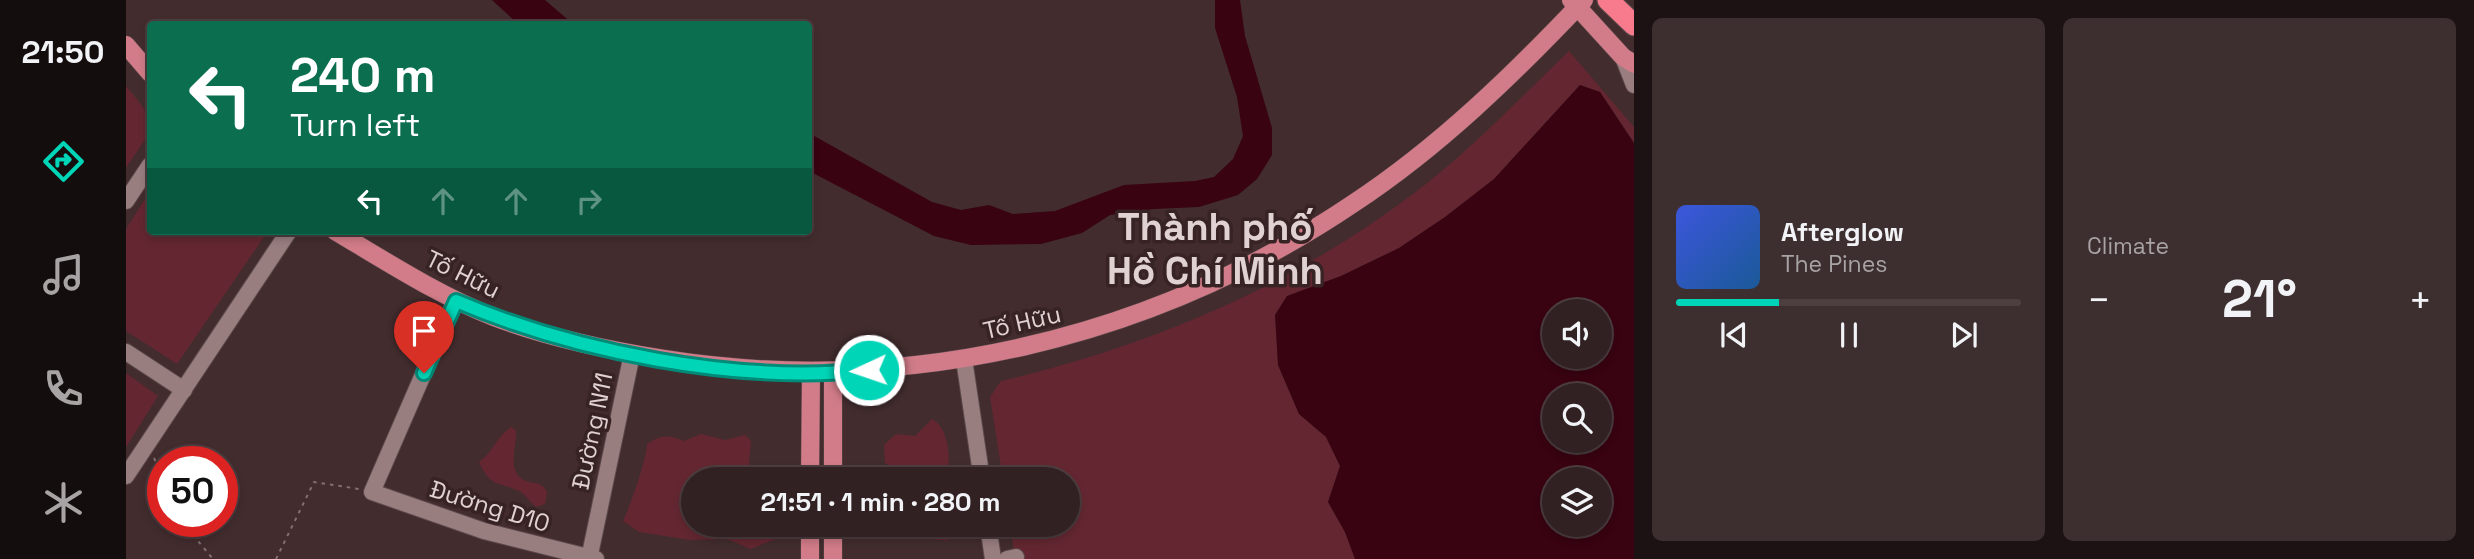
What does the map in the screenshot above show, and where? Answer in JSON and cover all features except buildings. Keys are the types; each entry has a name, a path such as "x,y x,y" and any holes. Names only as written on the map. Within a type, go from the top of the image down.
{"highway":[{"path":"1608,0 1634,25"}],"main road":[{"path":"1577,2 1629,61"},
{"name":"Tố Hữu","path":"342,235 456,301 537,332 632,354 706,366 811,373 964,359 1042,343 1133,317 1206,288 1274,253 1355,203 1413,161 1577,2"},
{"path":"126,45 147,70"},
{"path":"833,372 833,467"},
{"path":"810,467 811,373"},
{"path":"810,537 810,559"},
{"path":"833,537 833,559"}],"street":[{"path":"1629,61 1634,85"},
{"path":"126,201 147,170"},
{"path":"126,475 286,235"},
{"path":"372,492 456,301"},
{"path":"126,352 184,390"},
{"name":"Đường N11","path":"592,559 632,354"},
{"path":"964,359 980,467"},
{"name":"Đường D10","path":"372,492 484,531 592,559"},
{"path":"990,537 993,559"}],"path":[{"path":"276,559 314,482 372,492"},
{"path":"195,537 213,559"}],"shaded area":[{"path":"492,0 545,0 570,21 515,21"},
{"path":"1215,0 1240,0 1245,36 1272,128 1272,155 1257,179 1238,195 1199,207 1110,215 1082,233 1041,244 971,245 934,236 812,173 812,135 932,202 961,210 989,205 1013,214 1055,211 1124,185 1195,181 1214,177 1233,159 1243,136 1237,97 1215,28"},
{"path":"1569,51 1634,127 1634,143 1600,92 1580,85 1494,179 1445,217 1399,248 1341,276 1287,296 1275,315 1278,365 1299,414 1326,437 1340,466 1328,502 1345,532 1355,559 1015,559 1012,537 1080,537 1080,467 1001,467 990,397 1001,381 1056,367 1164,331 1268,285 1318,258 1413,194 1493,125"},
{"path":"1580,85 1600,92 1634,143 1634,559 1355,559 1345,532 1328,502 1340,466 1326,437 1299,414 1278,365 1275,315 1287,296 1341,276 1399,248 1494,179"},
{"path":"126,86 147,114 147,136 126,168"},
{"path":"147,196 147,235 265,235 177,364 126,331 126,229"},
{"path":"126,373 158,396 126,447"},
{"path":"932,419 938,423 948,446 949,467 889,467 885,463 884,445 896,434 915,436"},
{"path":"511,427 516,430 514,463 517,475 543,486 547,492 545,504 536,507 519,491 491,480 479,462"},
{"path":"701,434 725,440 745,435 751,441 751,467 681,467 681,537 776,539 751,549 727,539 690,540 639,532 623,521 638,482 647,444 660,437 669,436 684,441"},
{"path":"924,537 951,537 949,540"}],"district":[{"name":"Thành phố Hồ Chí Minh","path":"1215,249"}],"route":[{"path":"424,373 456,301 537,332 632,354 706,366 771,371 811,373 869,370"}]}
